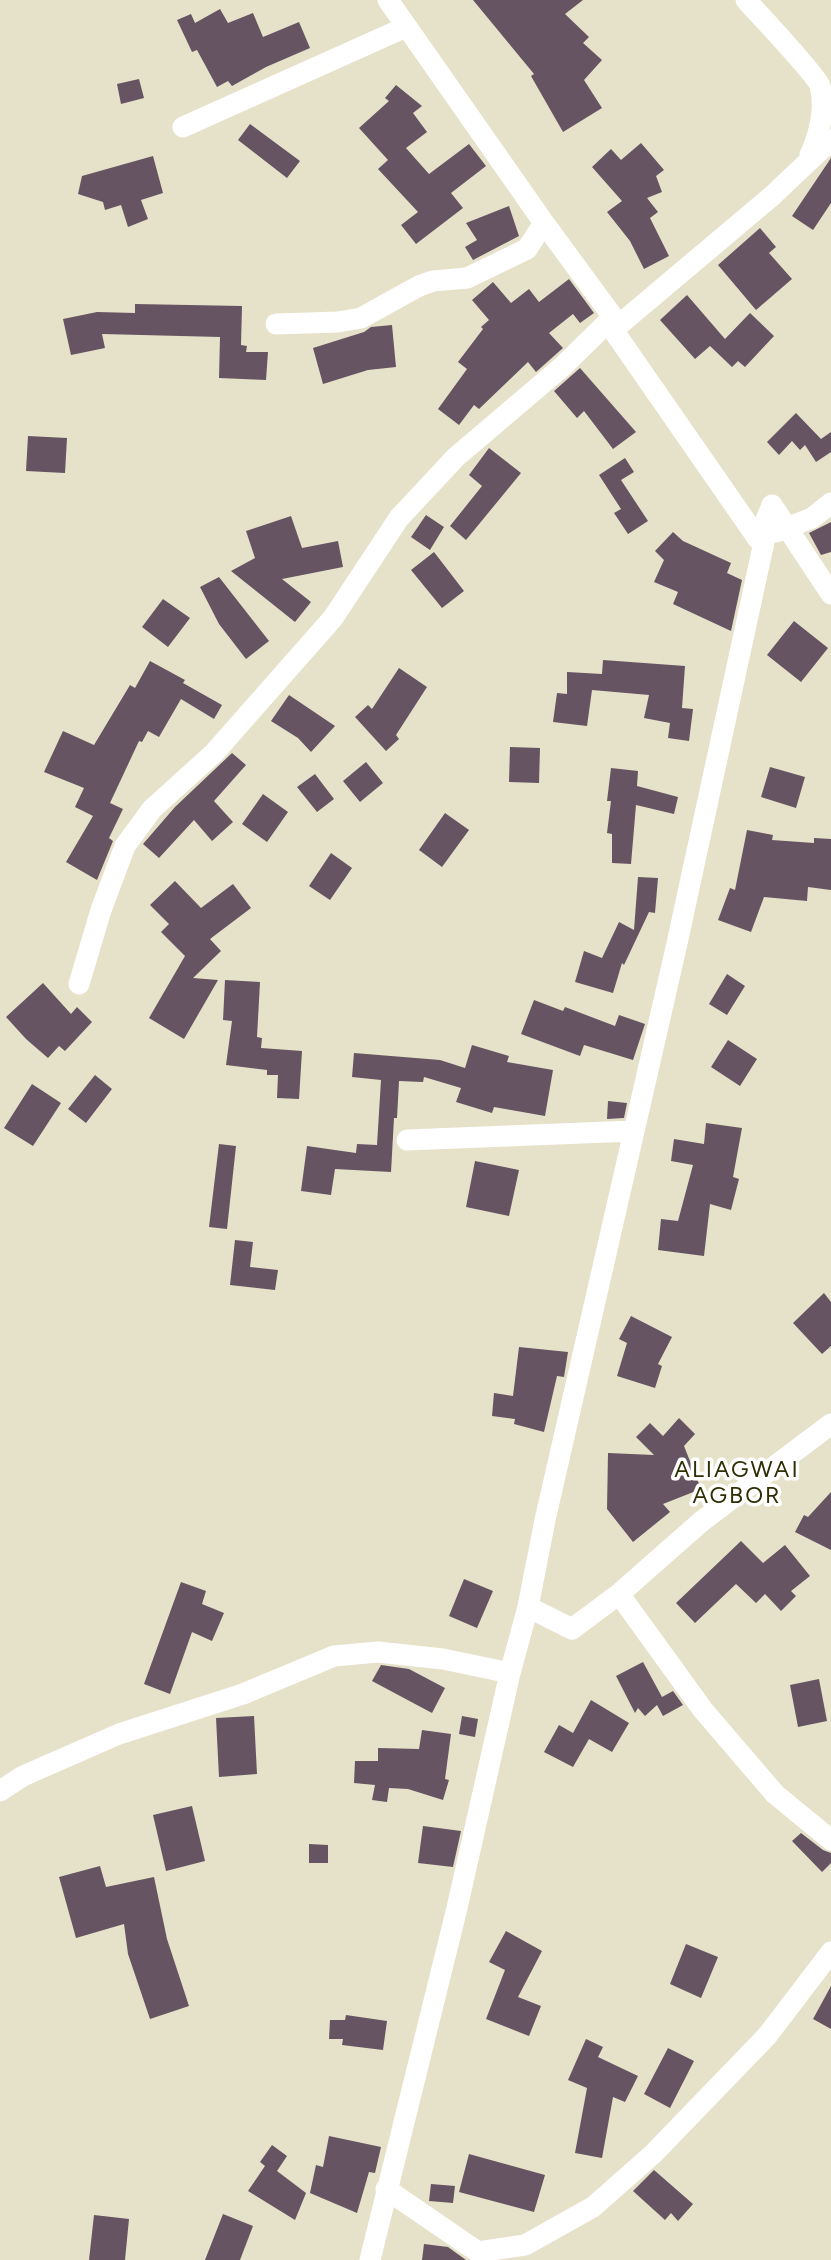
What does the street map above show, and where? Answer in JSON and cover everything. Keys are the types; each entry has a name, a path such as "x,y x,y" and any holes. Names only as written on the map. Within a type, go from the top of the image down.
{"street":[{"path":"388,0 544,223 758,539"},
{"path":"746,0 820,84 818,137 806,163"},
{"path":"183,127 406,27"},
{"path":"79,984 101,910 125,846 152,810 214,753 332,618 399,518 456,457 613,324 772,197 831,140"},
{"path":"276,324 338,322 361,318 419,286 433,281 467,278 527,249 544,223"},
{"path":"758,539 812,518 831,503"},
{"path":"758,539 772,505"},
{"path":"772,505 831,594"},
{"path":"370,2260 528,1607 545,1520 676,948 772,505"},
{"path":"407,1140 633,1131"},
{"path":"528,1607 572,1629 619,1594 702,1521 831,1424"},
{"path":"619,1594 703,1710 766,1784 831,1840"},
{"path":"0,1791 23,1776 119,1734 243,1695 334,1656 378,1653 443,1659 510,1673"},
{"path":"386,2189 478,2252 525,2245 593,2207 653,2154 768,2036 831,1952"}],"building":[{"path":"473,0 583,0 565,14 589,37 583,43 602,60 584,80 602,108 563,132 531,76 534,74"},
{"path":"220,9 228,23 253,13 263,37 299,22 310,48 266,67 232,86 228,81 217,87 197,50 192,52 177,20 191,14 195,23"},
{"path":"139,79 144,98 121,104 117,84"},
{"path":"396,85 422,106 413,113 427,132 406,148 429,174 469,144 486,166 451,193 463,208 416,244 401,225 418,212 378,169 388,160 359,128 389,101 385,98"},
{"path":"250,124 300,161 287,178 238,140"},
{"path":"641,143 664,170 656,176 662,192 647,198 658,212 650,218 669,256 644,269 630,241 607,212 622,201 592,167 611,149 621,160"},
{"path":"153,156 163,193 141,200 148,219 128,227 121,205 105,210 103,202 78,194 82,176"},
{"path":"831,158 831,203 813,230 792,216"},
{"path":"509,206 519,236 473,260 465,247 477,240 466,223"},
{"path":"760,228 776,247 769,253 792,279 756,310 718,265"},
{"path":"569,279 594,313 580,323 573,314 549,333 563,348 536,372 528,362 479,409 474,405 459,425 438,409 467,369 458,362 483,329 481,327 489,320 472,300 493,282 511,303 529,289 539,302"},
{"path":"687,295 725,339 750,313 774,336 745,367 738,361 732,367 710,346 695,359 660,320"},
{"path":"135,304 242,306 241,345 247,346 246,352 268,352 266,380 219,378 220,337 102,334 105,348 71,355 63,319 97,312 135,313"},
{"path":"392,325 396,367 368,370 323,384 313,348 364,332 371,327"},
{"path":"580,368 636,432 613,449 584,411 577,418 554,391"},
{"path":"796,413 821,439 831,432 831,452 816,462 805,445 800,450 792,441 779,455 767,442"},
{"path":"28,436 67,438 65,473 26,471"},
{"path":"489,448 521,473 466,540 450,526 482,486 469,475"},
{"path":"625,458 634,472 621,480 648,521 628,534 614,513 621,509 599,475"},
{"path":"426,515 444,527 430,550 411,537"},
{"path":"291,516 302,548 338,541 343,567 282,579 311,602 295,622 231,571 255,558 246,531"},
{"path":"831,522 831,552 821,555 809,533"},
{"path":"673,532 683,541 731,563 727,573 742,580 731,631 673,604 678,592 654,582 664,560 655,551"},
{"path":"434,552 464,591 442,608 411,570"},
{"path":"219,577 269,641 246,659 219,624 200,587"},
{"path":"163,599 190,618 168,647 142,627"},
{"path":"794,621 828,648 801,682 767,655"},
{"path":"603,660 685,666 682,708 693,709 689,741 668,738 670,723 644,718 649,695 592,690 587,726 553,722 557,693 567,694 567,672 602,674"},
{"path":"150,661 222,705 214,719 181,699 159,737 148,731 142,742 139,741 110,803 123,809 109,838 113,841 97,880 66,862 93,816 75,807 84,788 44,772 63,731 94,745 130,685 135,688"},
{"path":"399,668 427,687 396,735 399,739 386,751 355,717 368,705 372,709"},
{"path":"289,695 335,726 311,752 298,738 271,721"},
{"path":"510,747 540,748 539,783 509,782"},
{"path":"232,753 246,765 214,801 233,822 212,841 194,820 159,858 143,844 175,807"},
{"path":"366,762 383,783 360,802 343,781"},
{"path":"770,767 805,777 796,808 761,797"},
{"path":"611,768 638,771 637,786 678,797 674,814 636,805 631,864 612,863 612,834 607,833"},
{"path":"315,774 334,799 317,812 297,787"},
{"path":"263,794 288,812 267,842 242,824"},
{"path":"445,813 469,830 442,867 419,850"},
{"path":"747,830 773,835 772,840 814,843 814,838 831,839 831,890 808,887 807,901 764,897 751,932 718,920 730,888 735,890"},
{"path":"331,853 352,868 330,900 309,886"},
{"path":"638,877 658,878 655,913 649,912 624,965 622,963 613,993 575,982 584,951 602,958 619,922 634,930"},
{"path":"175,881 201,908 233,884 251,908 210,939 221,951 193,978 218,980 184,1039 149,1018 185,956 161,932 169,924 150,905"},
{"path":"727,974 745,986 727,1015 709,1004"},
{"path":"225,980 260,982 257,1037 262,1038 261,1048 302,1051 299,1099 277,1098 278,1075 267,1075 267,1070 226,1065 232,1021 223,1020"},
{"path":"43,983 71,1014 77,1007 92,1022 65,1051 59,1046 48,1058 6,1017"},
{"path":"534,1000 563,1011 565,1007 615,1026 619,1015 645,1024 633,1060 584,1045 580,1056 521,1034"},
{"path":"728,1040 757,1059 740,1086 711,1067"},
{"path":"472,1045 509,1056 507,1062 553,1070 545,1116 494,1107 492,1113 456,1102 461,1088 424,1077 423,1082 399,1081 391,1172 335,1169 331,1195 301,1191 307,1146 356,1153 357,1144 377,1145 381,1080 352,1077 354,1053 440,1060 465,1068"},
{"path":"95,1075 112,1089 86,1123 68,1109"},
{"path":"32,1084 61,1103 33,1146 4,1128"},
{"path":"608,1101 627,1103 624,1118 607,1119"},
{"path":"706,1123 742,1128 733,1177 739,1179 731,1210 710,1204 704,1256 658,1250 661,1219 678,1221 693,1165 671,1161 674,1139 704,1144"},
{"path":"219,1144 236,1146 227,1229 209,1227"},
{"path":"475,1161 519,1170 509,1216 466,1207"},
{"path":"235,1240 253,1242 250,1267 278,1270 275,1290 230,1285"},
{"path":"824,1293 831,1302 831,1346 822,1354 793,1323"},
{"path":"631,1316 672,1337 658,1364 662,1366 655,1388 617,1376 627,1343 619,1339"},
{"path":"519,1347 568,1352 564,1377 557,1376 544,1432 514,1424 515,1419 492,1416 494,1393 513,1396"},
{"path":"679,1418 695,1434 684,1446 701,1489 663,1504 670,1512 633,1542 607,1509 608,1453 654,1455 636,1437 650,1423 663,1436"},
{"path":"831,1492 831,1550 795,1532 804,1515 808,1517"},
{"path":"741,1541 763,1563 785,1545 810,1576 791,1591 796,1596 781,1611 765,1594 756,1603 736,1584 695,1623 676,1603"},
{"path":"464,1579 493,1591 477,1628 449,1616"},
{"path":"181,1582 206,1591 202,1604 224,1613 212,1641 192,1632 170,1694 144,1684"},
{"path":"643,1662 662,1697 673,1691 683,1705 663,1716 657,1705 645,1716 638,1708 635,1713 616,1676"},
{"path":"381,1665 409,1669 445,1688 432,1713 372,1681"},
{"path":"819,1679 827,1721 798,1727 790,1685"},
{"path":"591,1700 629,1723 612,1752 589,1739 573,1767 544,1752 559,1725 573,1733"},
{"path":"254,1716 257,1774 219,1777 216,1718"},
{"path":"462,1716 478,1719 475,1737 459,1734"},
{"path":"422,1730 451,1734 445,1779 449,1780 443,1800 408,1789 389,1788 387,1802 372,1800 375,1785 354,1783 355,1761 378,1761 378,1748 419,1749"},
{"path":"192,1806 205,1861 166,1871 153,1815"},
{"path":"423,1826 461,1831 453,1867 418,1863"},
{"path":"801,1833 831,1853 831,1863 822,1872 792,1841"},
{"path":"309,1844 328,1845 328,1863 309,1863"},
{"path":"100,1866 106,1887 154,1877 167,1939 189,2006 150,2019 128,1954 124,1924 76,1938 59,1877"},
{"path":"506,1931 542,1951 518,1997 541,2006 529,2036 486,2019 505,1970 489,1962"},
{"path":"686,1944 718,1957 701,1998 670,1984"},
{"path":"831,1986 831,2029 813,2019"},
{"path":"346,2015 387,2021 383,2050 342,2045 343,2039 329,2039 330,2020 345,2020"},
{"path":"586,2039 603,2047 598,2057 638,2076 625,2102 613,2097 602,2158 575,2153 587,2088 568,2080"},
{"path":"668,2048 694,2061 670,2108 644,2094"},
{"path":"329,2136 381,2147 375,2173 369,2172 357,2213 310,2193 316,2165 323,2167"},
{"path":"272,2145 287,2156 277,2171 306,2193 295,2220 248,2191 265,2166 260,2162"},
{"path":"469,2154 545,2175 534,2212 459,2192"},
{"path":"654,2170 693,2204 678,2221 671,2213 665,2220 633,2191"},
{"path":"431,2184 455,2186 453,2203 429,2201"},
{"path":"223,2214 253,2226 240,2260 205,2260"},
{"path":"94,2215 129,2219 125,2260 89,2260"},
{"path":"424,2244 448,2247 466,2260 422,2260"}],"district":[{"name":"ALIAGWAI AGBOR","path":"737,1483"}]}
